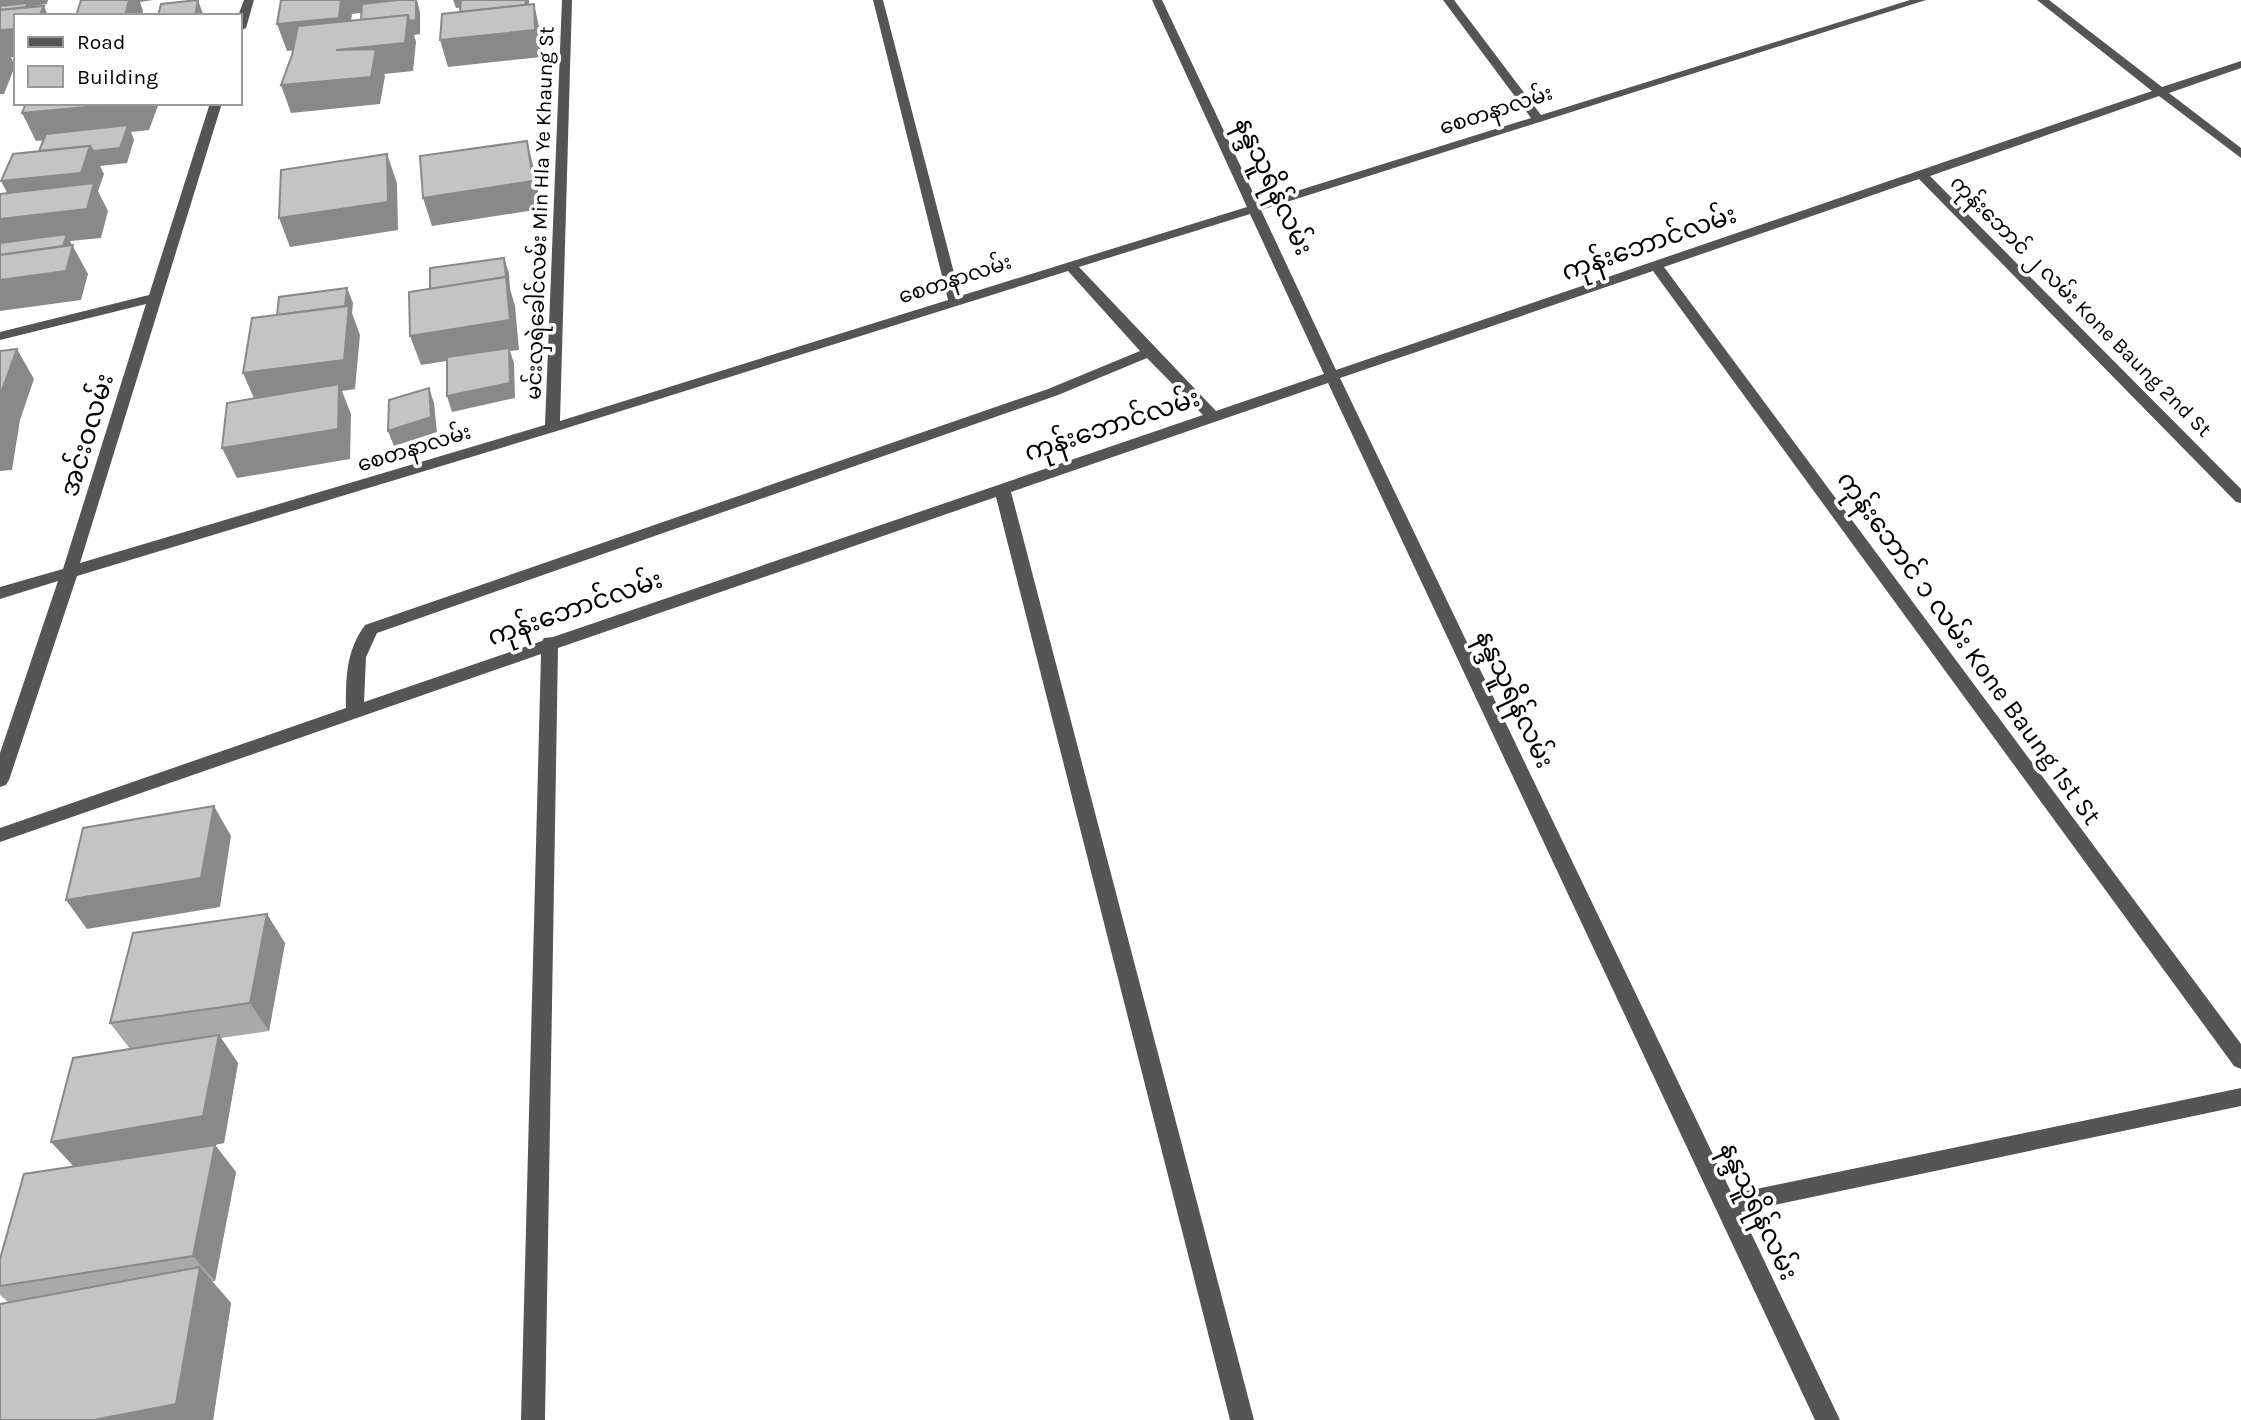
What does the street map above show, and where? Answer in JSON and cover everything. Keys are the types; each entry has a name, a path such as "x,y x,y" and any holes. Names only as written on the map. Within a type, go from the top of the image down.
{"street":[{"path":"242,22 249,0"},
{"name":"မင်းလှရဲခေါင်လမ်း Min Hla Ye Khaung St","path":"552,428 567,0"},
{"path":"878,0 955,301"},
{"name":"နန္ဒသူရိန်လမ်း","path":"1157,0 1333,378 1828,1420"},
{"path":"1448,0 1538,119"},
{"name":"စေတနာလမ်း","path":"0,593 552,428 1920,0"},
{"path":"2042,0 2241,154"},
{"name":"ကုန်းဘောင်လမ်း","path":"0,835 550,642 1333,378 2241,64"},
{"name":"အင်းဝလမ်း","path":"0,780 69,574 215,105"},
{"name":"ကုန်းဘောင် ၂ လမ်း Kone Baung 2nd St","path":"1922,174 2241,498"},
{"path":"1070,265 1214,418"},
{"name":"ကုန်းဘောင် ၁ လမ်း Kone Baung 1st St","path":"1656,266 2241,1060"},
{"path":"0,336 155,298"},
{"path":"355,711 355,668 360,641 371,629 1053,392 1149,352"},
{"path":"1002,488 1242,1420"},
{"path":"533,1420 550,642"},
{"path":"1727,1205 2241,1097"}],"building":[{"path":"81,0 129,0 126,14 77,14"},
{"path":"198,0 195,14 158,14 161,4"},
{"path":"281,0 341,0 339,18 277,24"},
{"path":"416,0 416,20 409,21 408,15 361,20 362,4"},
{"path":"461,0 526,0 525,5 460,12"},
{"path":"28,3 26,7 0,10 0,6"},
{"path":"534,4 535,30 440,40 442,14"},
{"path":"44,6 40,14 14,14 14,29 0,30 0,10"},
{"path":"408,15 405,43 336,50 376,49 371,77 281,85 292,55 298,26"},
{"path":"25,105 108,105 22,113"},
{"path":"128,125 120,148 93,151 90,146 39,151 46,134"},
{"path":"527,141 533,181 423,198 420,156"},
{"path":"90,146 81,173 1,181 13,154"},
{"path":"387,154 388,202 279,218 281,170"},
{"path":"94,183 87,209 0,219 0,194"},
{"path":"67,234 63,246 0,255 0,243"},
{"path":"73,245 66,271 0,280 0,255"},
{"path":"504,258 506,277 430,289 430,268"},
{"path":"506,277 510,320 410,336 409,292"},
{"path":"347,288 345,306 277,315 279,297"},
{"path":"349,306 344,360 243,373 252,318"},
{"path":"509,348 510,383 447,396 447,357"},
{"path":"17,349 2,390 0,405 0,351"},
{"path":"339,384 338,429 222,448 227,403"},
{"path":"429,388 431,417 388,431 389,400"},
{"path":"214,806 201,878 66,900 83,828"},
{"path":"267,914 250,1003 110,1023 133,933"},
{"path":"219,1035 203,1116 51,1142 73,1058"},
{"path":"215,1145 193,1256 0,1286 0,1259 24,1174"},
{"path":"200,1267 176,1404 94,1420 0,1420 0,1304"}]}
